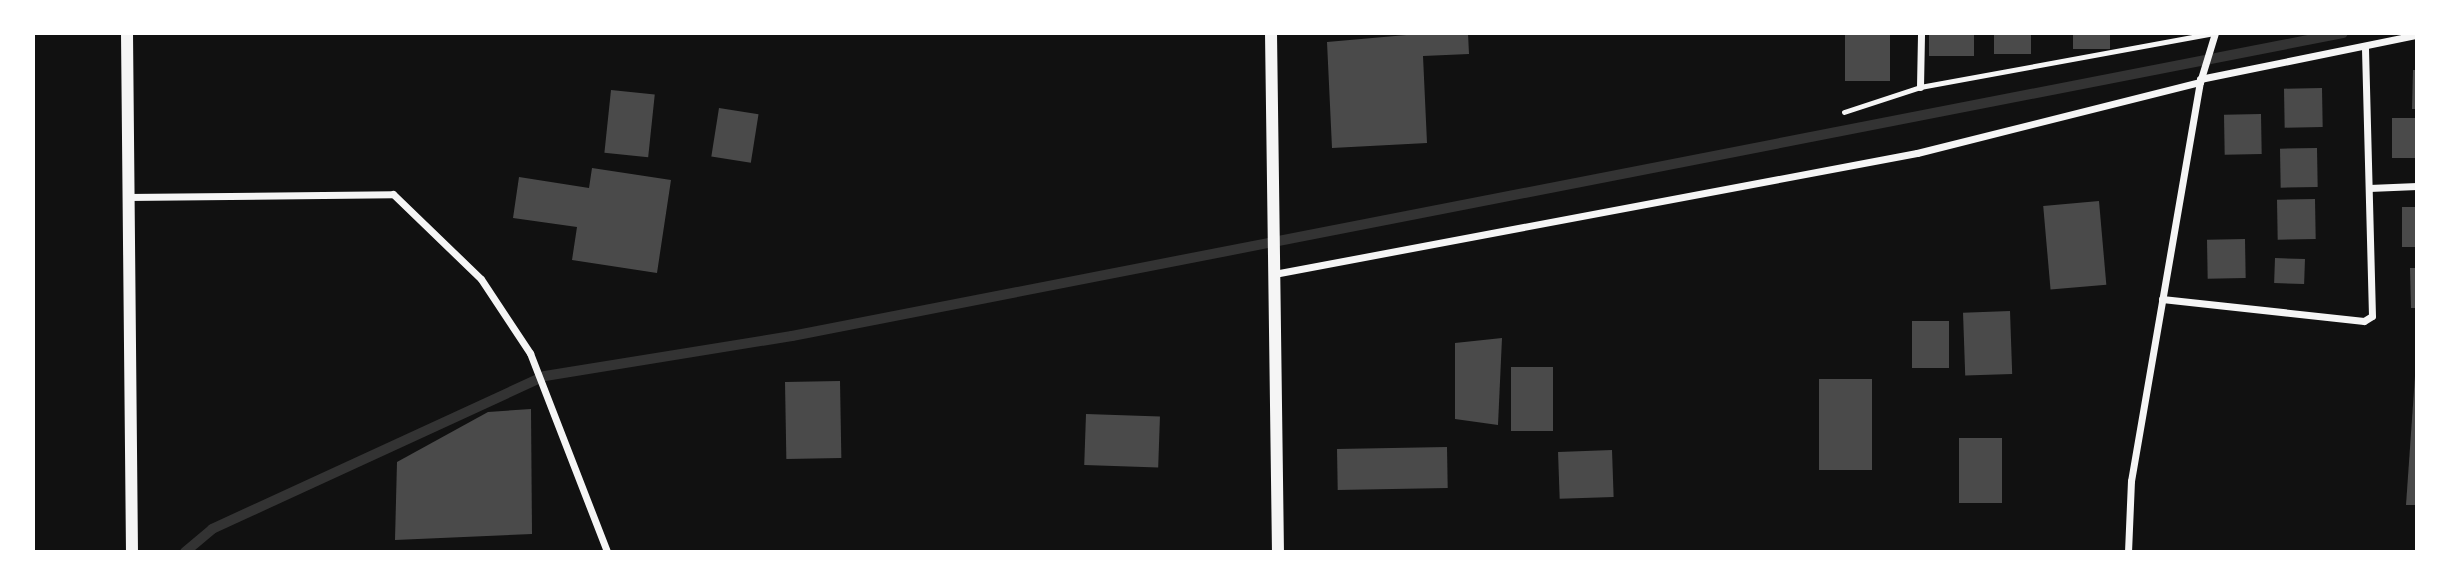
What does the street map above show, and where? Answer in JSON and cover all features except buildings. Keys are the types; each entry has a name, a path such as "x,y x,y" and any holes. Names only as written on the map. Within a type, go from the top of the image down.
{"street":[{"path":"127,33 132,552"},
{"path":"1271,33 1278,552"},
{"path":"1920,88 1921,33"},
{"path":"2128,552 2131,481 2200,81 2214,35"},
{"path":"1274,274 1917,153 2200,81 2417,35"},
{"path":"2162,299 2367,321 2375,311 2365,46"},
{"path":"2369,188 2417,186"},
{"path":"127,197 393,194 481,279 530,353 607,552"}],"lane":[{"path":"1844,112 1920,88 2214,35"}],"waterway":[{"path":"185,552 212,529 545,376 792,336 2343,33"}]}
